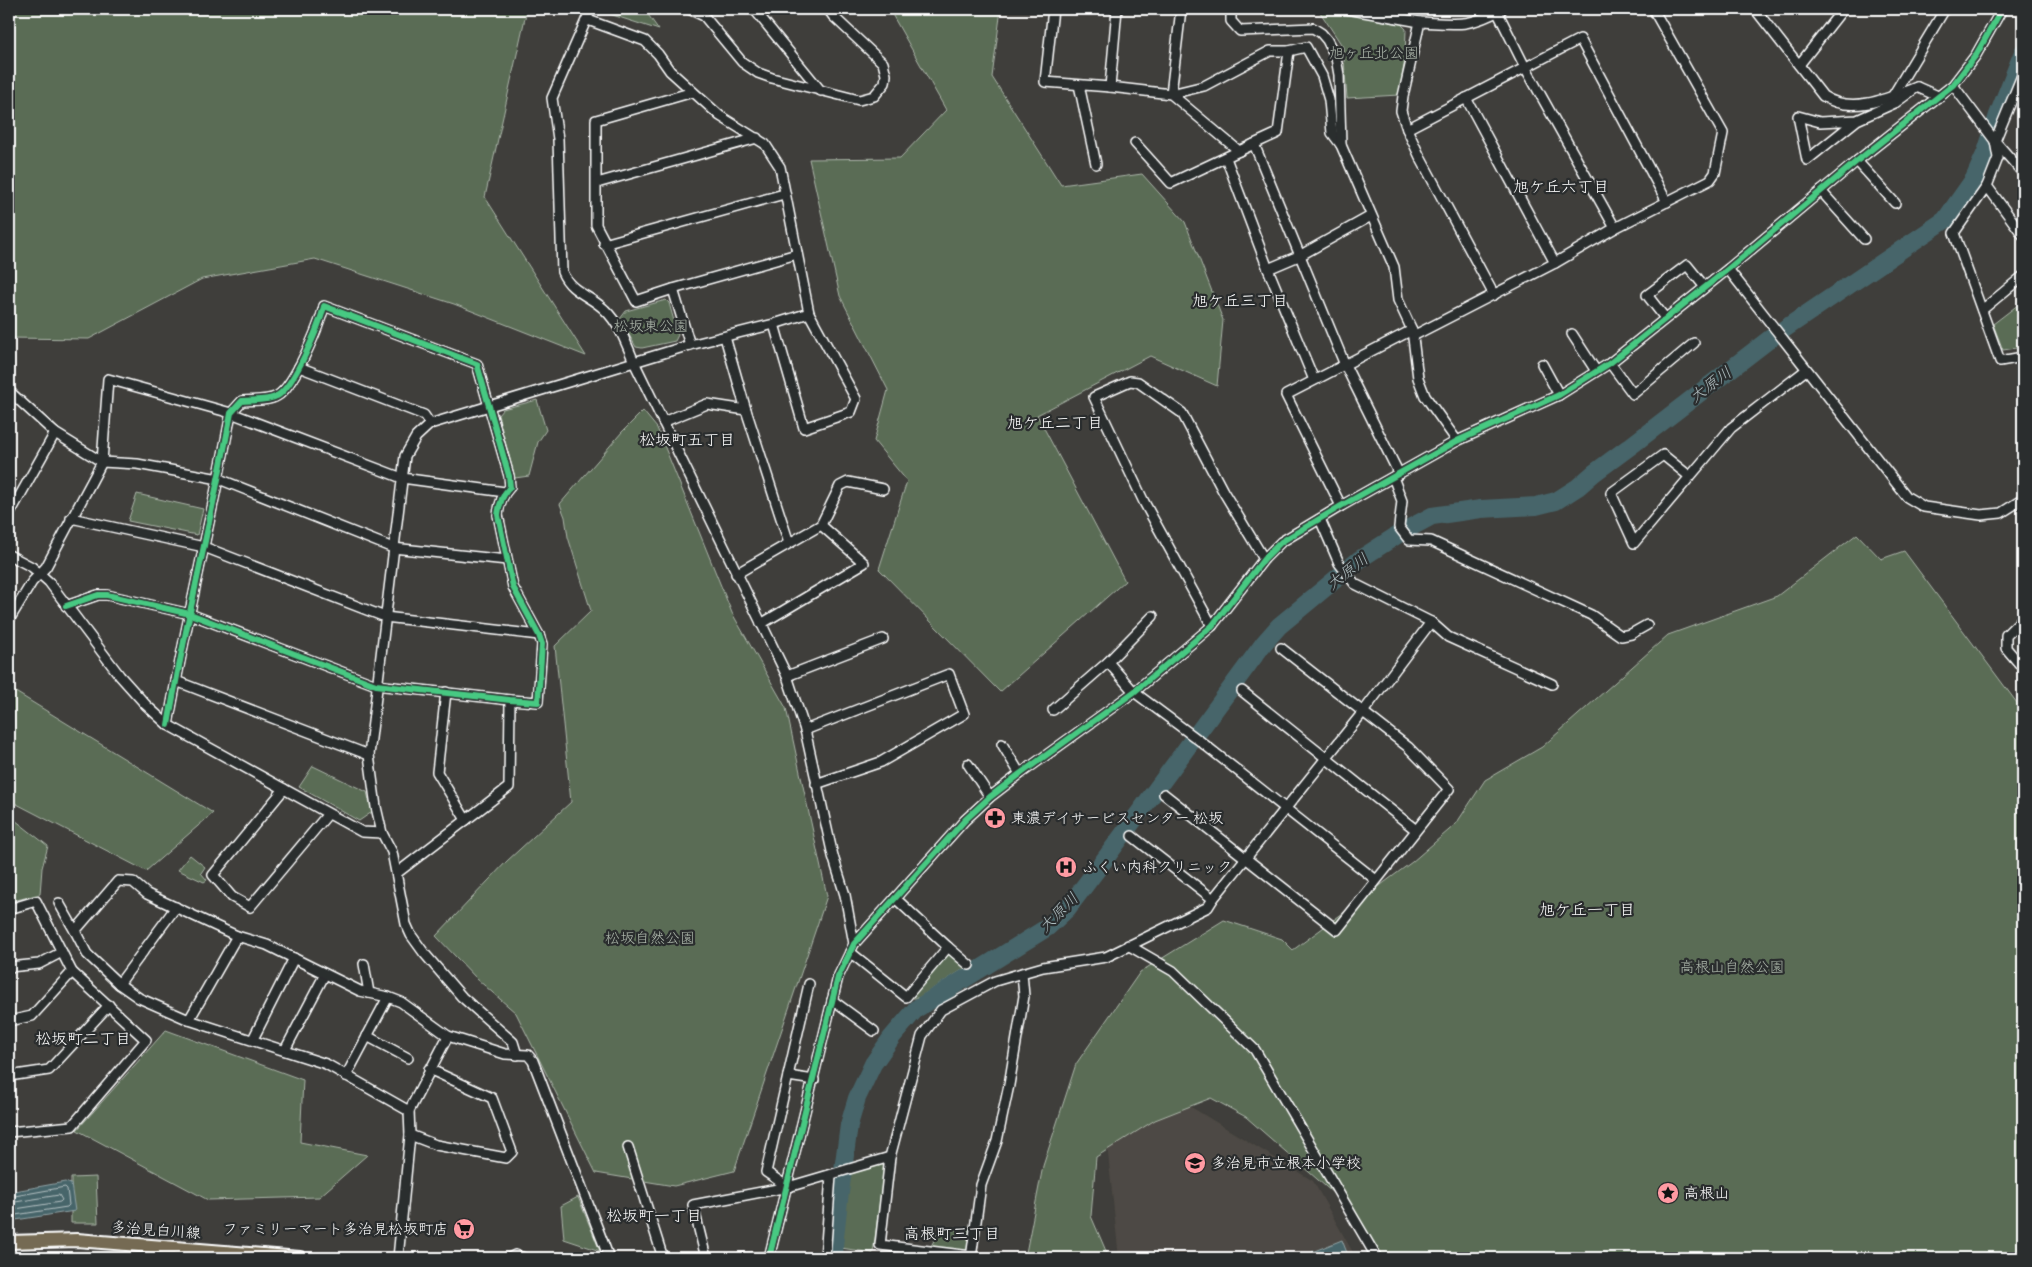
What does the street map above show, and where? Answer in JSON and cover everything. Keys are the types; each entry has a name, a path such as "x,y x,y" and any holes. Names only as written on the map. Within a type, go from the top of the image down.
{"main road":[{"name":"多治見白川線","path":"9,1242 77,1240 300,1258"}],"street":[{"path":"591,9 588,20 552,98 558,139 562,272 566,282 571,287 608,312 624,339 787,676 805,730 833,856 845,895 852,948 906,997 948,947"},
{"path":"689,9 704,16 742,62 758,73 859,100 874,96 881,89 886,75 883,62 833,16 828,9"},
{"path":"754,9 821,91"},
{"path":"1053,9 1045,82 1171,94 1204,86 1270,52 1289,51 1306,47 1322,76 1329,100 1332,132 1341,145 1394,267 1398,300 1413,333 1418,378 1426,396 1457,441"},
{"path":"1110,87 1118,9"},
{"path":"1171,94 1181,9"},
{"path":"1231,9 1231,20 1240,31 1313,28 1327,40 1332,49 1340,75 1341,145"},
{"path":"1347,9 1420,22 1462,24 1475,22 1498,10 1525,67 1615,228"},
{"path":"1341,506 1286,395 1345,365 1494,296 1615,228 1710,180 1714,173 1723,133 1653,9"},
{"path":"1755,9 1823,96 1839,104 1850,106 1892,97 1917,87 1940,97"},
{"path":"1799,65 1843,9"},
{"path":"1892,97 1945,9"},
{"path":"744,1258 769,1257 788,1187 838,977 852,948 965,820 990,797 1020,774 1134,692 1212,626 1264,559 1281,542 1457,441 1559,395 1610,363 1704,286 1728,269 1856,161 1911,117 1940,97 1953,85 1976,55 2002,9"},
{"path":"588,20 645,41 658,54 670,71 720,116 766,144 780,167 809,313 856,399 851,412 804,428 774,324"},
{"path":"1420,22 1403,96 1402,111 1407,129 1494,296"},
{"path":"1407,129 1580,39 1667,202"},
{"path":"1135,143 1171,183 1278,133 1289,51"},
{"path":"2023,73 1995,141 1998,158 1987,186 1954,233 2000,361 2023,357"},
{"path":"1079,85 1096,164"},
{"path":"1953,85 1995,141 2022,169"},
{"path":"1857,120 1820,122 1798,116 1807,160 1857,120 1895,103 1917,87"},
{"path":"693,92 596,120 596,225 604,244 636,302 673,289 797,254"},
{"path":"1171,94 1238,151"},
{"path":"1466,98 1555,263"},
{"path":"597,183 757,138"},
{"path":"1254,144 1345,365 1396,475 1402,501 1399,527 1409,540 1431,541 1591,615 1621,636 1631,634 1647,625"},
{"path":"1226,158 1268,269 1314,380"},
{"path":"1856,161 1895,203"},
{"path":"1987,186 2023,235"},
{"path":"1821,191 1864,239"},
{"path":"604,244 784,194"},
{"path":"1268,269 1301,255 1371,216"},
{"path":"1665,318 1647,295 1687,265 1704,286"},
{"path":"1728,269 1907,497 1924,507 1981,515 2002,513 2023,499"},
{"path":"1982,310 2023,276"},
{"path":"673,289 690,345"},
{"path":"66,606 98,595 107,595 190,614 376,685 538,702 542,644 539,634 513,587 498,516 505,492 510,487 510,476 477,364 324,306 321,319 299,367 281,393 276,397 242,401 231,413 219,480 204,547 190,614 176,681 168,724"},
{"path":"517,1054 513,1042 462,996 424,953 411,935 402,907 398,873 392,852 382,833 369,755 405,456 416,437 430,424 690,345 774,324 809,313"},
{"path":"1572,334 1596,372"},
{"path":"725,337 746,410 789,543"},
{"path":"1610,363 1634,394 1694,343"},
{"path":"1542,364 1559,395"},
{"path":"299,367 424,415 430,424"},
{"path":"1690,476 1663,455 1611,493 1634,543 1731,428 1806,370"},
{"path":"9,620 32,582 46,567 102,462 108,379 231,413 402,478 505,492"},
{"path":"1212,626 1144,502 1094,397 1130,382 1138,382 1182,413 1223,491 1264,559"},
{"path":"10,394 55,433 102,462 137,464 219,480 393,548 507,560"},
{"path":"663,422 707,404 746,410"},
{"path":"9,515 55,433"},
{"path":"736,574 821,525 840,486 848,482 883,489"},
{"path":"71,518 204,547 385,617 539,634"},
{"path":"1320,519 1339,562 1356,584 1431,622 1448,637 1552,684"},
{"path":"761,624 864,563 821,525"},
{"path":"9,555 40,574 120,676 146,705 168,724 362,832 382,833"},
{"path":"1053,710 1108,662 1153,616"},
{"path":"2023,618 2006,635 2006,648 2023,668"},
{"path":"1022,973 1024,996 1009,1085 996,1141 982,1185 971,1257 880,1245 890,1157 922,1036 941,1010 995,981 1022,973 1043,967 1106,957 1208,907 1431,622"},
{"path":"787,676 883,639"},
{"path":"1164,794 1337,930 1449,789 1408,747 1281,648"},
{"path":"1108,662 1134,692 1200,741 1376,880"},
{"path":"805,730 949,674 964,714 881,762 816,784"},
{"path":"176,681 369,755"},
{"path":"1242,691 1416,830"},
{"path":"446,692 437,772 466,820"},
{"path":"398,873 509,787 510,700"},
{"path":"1002,744 1020,774"},
{"path":"968,764 990,797"},
{"path":"284,789 213,876 232,897 250,907 328,814"},
{"path":"1132,836 1213,899"},
{"path":"75,931 118,881 133,882 147,894 237,936 267,945 360,991 388,996 401,1002 448,1036 504,1054 528,1055 534,1061 609,1258"},
{"path":"895,898 969,965"},
{"path":"9,908 36,901 72,972 146,1040 72,1126 9,1132"},
{"path":"59,903 87,954 119,984 139,998 189,1020 326,1064 409,1111"},
{"path":"119,984 176,907"},
{"path":"189,1020 237,936"},
{"path":"1128,945 1173,972 1255,1050 1377,1258"},
{"path":"9,967 38,964 62,952"},
{"path":"253,1040 294,958"},
{"path":"364,964 369,993"},
{"path":"9,1021 32,1016 72,972"},
{"path":"285,1050 325,974"},
{"path":"788,1187 766,1172 809,984"},
{"path":"346,1076 388,996"},
{"path":"832,1000 874,1030"},
{"path":"9,1076 49,1070 109,1005"},
{"path":"367,1036 408,1058"},
{"path":"398,1258 410,1135 409,1111 448,1036"},
{"path":"410,1135 436,1145 506,1158 512,1152 492,1098 429,1070"},
{"path":"788,1076 814,1080"},
{"path":"628,1147 663,1258"},
{"path":"706,1258 693,1205 788,1187 890,1157"},
{"path":"825,1258 831,1175"},
{"path":"509,1258 515,1255 524,1258"}],"shaded area":[{"name":"多治見市立根本小学校","path":"1186,1104 1313,1181 1356,1258 1119,1258 1107,1144"}],"green space":[{"path":"9,9 527,9 485,197 586,356 454,304 315,259 202,279 89,339 9,338"},
{"path":"644,9 659,30 597,10"},
{"path":"889,9 1001,9 992,77 1061,185 1142,174 1185,222 1223,320 1217,386 1150,356 1037,415 1125,581 1000,692 879,569 907,481 874,441 888,390 840,296 809,159 900,158 946,110"},
{"name":"旭ヶ丘北公園","path":"1318,9 1327,9 1401,24 1406,29 1405,59 1399,95 1347,98 1343,47"},
{"name":"松坂東公園","path":"666,300 669,303 678,335 675,341 642,348 636,347 620,319 626,311"},
{"path":"2023,301 2023,347 2003,350 1993,324"},
{"path":"537,400 546,430 538,442 529,476 515,478 498,415 503,409"},
{"name":"松坂自然公園","path":"643,411 657,428 732,613 786,708 827,896 734,1171 674,1186 596,1173 516,1013 477,979 436,936 507,861 571,802 555,646 591,611 560,504 622,432"},
{"path":"137,494 203,509 197,535 128,521"},
{"name":"高根山自然公園","path":"1857,534 1881,559 1904,551 2023,711 2023,1258 1371,1258 1341,1200 1246,1117 1211,1098 1155,1120 1096,1157 1091,1216 1109,1258 1025,1258 1043,1166 1076,1064 1140,972 1224,920 1282,939 1293,950 1412,862 1456,824 1485,780 1542,747 1668,635 1777,596"},
{"path":"9,688 213,813 146,871 9,800"},
{"path":"313,766 367,792 372,812 359,821 299,787"},
{"path":"15,820 48,846 42,868 40,894 9,902 9,847"},
{"path":"190,855 205,867 201,873 207,880 204,882 178,870"},
{"path":"946,953 952,953 967,967 918,998 913,998 913,993"},
{"path":"166,1030 303,1080 300,1142 367,1155 319,1197 208,1200 77,1130"},
{"path":"885,1163 873,1253 841,1248 848,1173"},
{"path":"96,1177 98,1223 71,1223 71,1178"},
{"path":"578,1197 600,1251 564,1239 561,1206"},
{"path":"970,1228 967,1253 930,1248 939,1231"}],"water":[{"path":"65,1182 71,1184 75,1211 9,1221 9,1192"},
{"path":"1342,1240 1349,1258 1314,1258 1312,1252"}],"waterway":[{"name":"大原川","path":"835,1258 834,1246 849,1125 857,1098 873,1064 892,1037 916,1009 1048,927 1067,909 1264,643 1279,626 1360,559 1402,532 1432,516 1481,509 1536,506 1556,501 1578,487 1771,338 1945,220 1974,179 2023,52"}],"cycle path":[{"path":"769,1258 838,977 854,944 965,820 990,797 1020,774 1134,692 1212,626 1264,559 1281,542 1457,441 1559,395 1610,363 1953,85 1976,55 2002,9"},
{"path":"66,606 98,595 107,595 190,614 376,685 538,702 542,644 513,587 498,515 499,507 510,487 509,476 477,364 324,306 305,354 291,381 284,390 270,399 242,401 231,413 216,491 191,608 183,647 168,725"}],"place":[{"name":"東濃デイサービスセンター 松坂","path":"995,818"},
{"name":"ふくい内科クリニック","path":"1066,867"},
{"name":"多治見市立根本小学校","path":"1195,1163"},
{"name":"高根山","path":"1668,1193"},
{"name":"ファミリーマート多治見松坂町店","path":"464,1229"}],"district":[{"name":"旭ケ丘六丁目","path":"1561,186"},
{"name":"旭ケ丘三丁目","path":"1240,300"},
{"name":"旭ケ丘二丁目","path":"1055,422"},
{"name":"松坂町五丁目","path":"687,439"},
{"name":"旭ケ丘一丁目","path":"1587,909"},
{"name":"松坂町二丁目","path":"83,1038"},
{"name":"松坂町一丁目","path":"654,1215"},
{"name":"高根町三丁目","path":"952,1233"}]}
